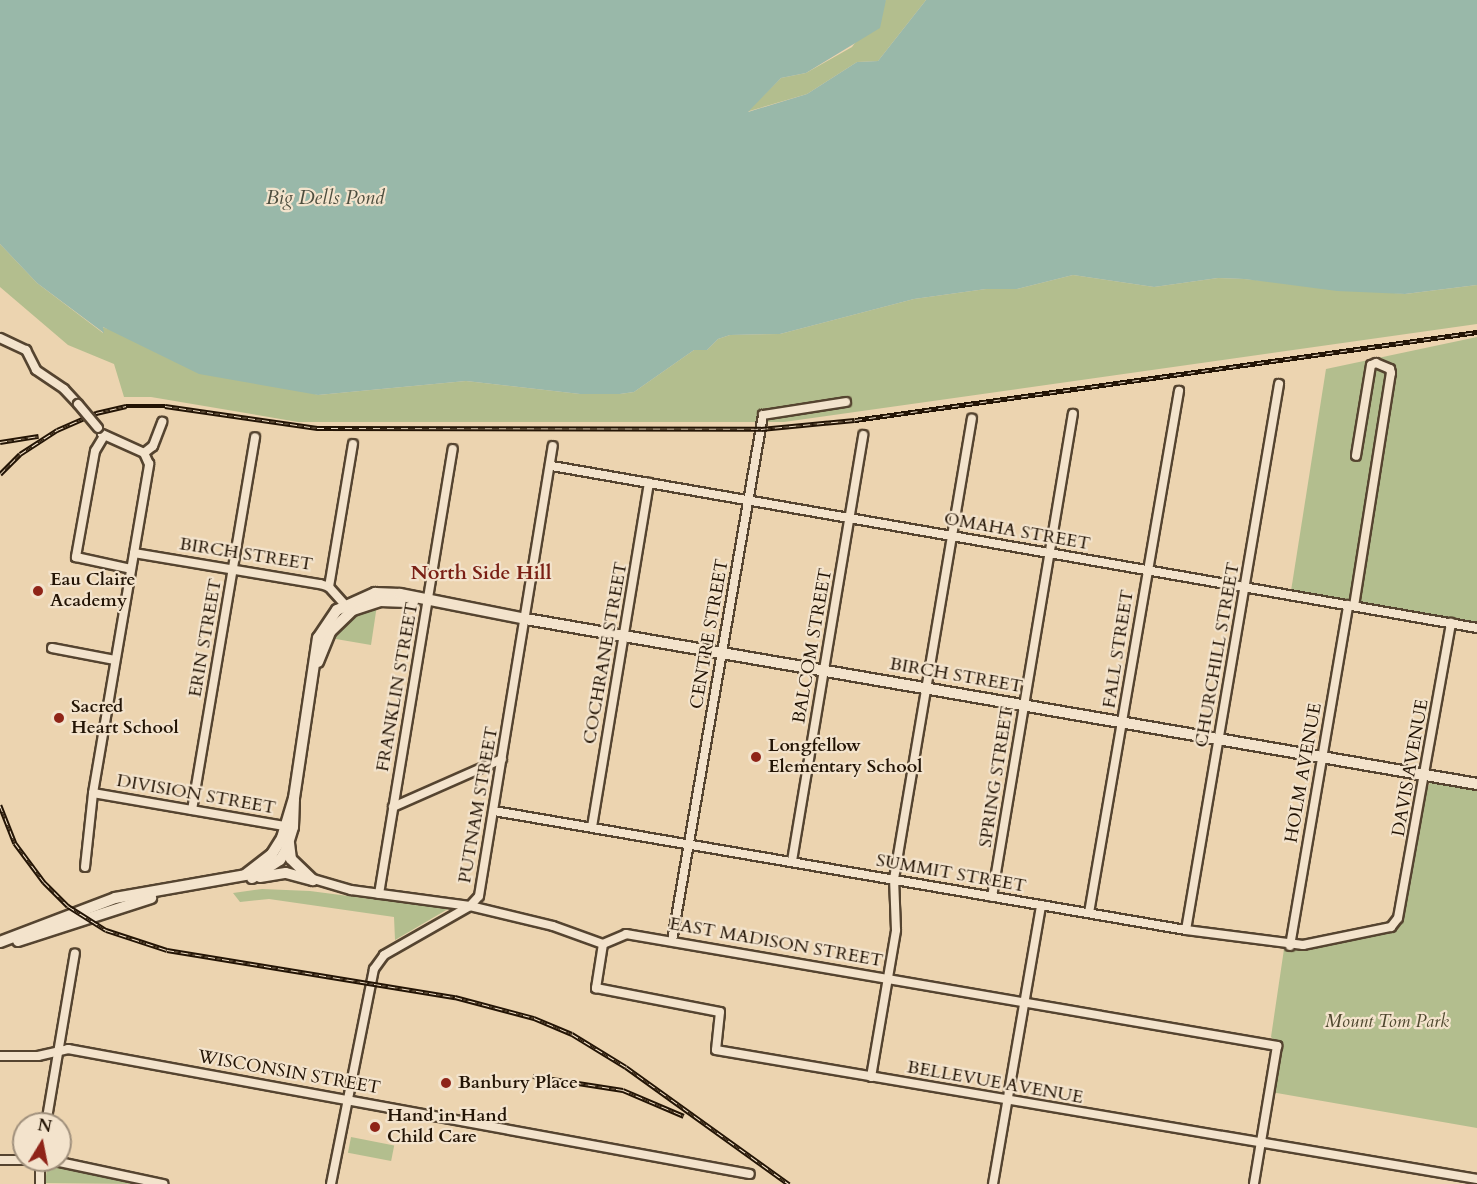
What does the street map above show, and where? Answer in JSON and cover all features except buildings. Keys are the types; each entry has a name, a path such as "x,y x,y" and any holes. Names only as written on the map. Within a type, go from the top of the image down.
{"main road":[{"name":"BIRCH STREET","path":"348,608 380,602 428,602 824,668 1477,784"},
{"path":"313,880 291,859 289,827 316,665 330,632 348,608"},
{"path":"0,944 115,898 245,875 276,857 289,827"},
{"path":"248,880 276,857 289,840"},
{"path":"0,944 134,902 280,873 313,880"}],"street":[{"path":"0,338 26,350 36,370 64,389 104,436 144,453 148,465 93,793 85,867"},
{"name":"HOLM AVENUE","path":"1290,946 1391,373 1390,369 1376,363 1371,364 1356,456"},
{"name":"CHURCHILL STREET","path":"1186,930 1279,384"},
{"name":"FALL STREET","path":"1089,913 1179,391"},
{"name":"CENTRE STREET","path":"672,941 763,416 846,402"},
{"name":"SPRING STREET","path":"993,897 1073,414"},
{"path":"871,1077 896,930 894,879 972,419"},
{"path":"144,453 153,446 162,422"},
{"name":"BALCOM STREET","path":"792,861 863,435"},
{"path":"104,436 94,450 76,557 132,568"},
{"name":"ERIN STREET","path":"192,810 255,437"},
{"path":"329,587 353,444"},
{"name":"PUTNAM STREET","path":"331,1184 369,984 378,961 470,906 479,896 552,466 553,446"},
{"name":"FRANKLIN STREET","path":"379,894 453,449"},
{"name":"OMAHA STREET","path":"552,466 1477,628"},
{"name":"COCHRANE STREET","path":"592,827 649,483"},
{"name":"BIRCH STREET","path":"134,553 329,587 348,608"},
{"name":"DAVIS AVENUE","path":"1398,918 1451,623"},
{"path":"52,648 115,660"},
{"path":"393,807 502,759"},
{"name":"DIVISION STREET","path":"93,793 289,827"},
{"name":"SUMMIT STREET","path":"494,811 1290,946 1391,927 1398,918"},
{"path":"276,857 313,880 379,894 470,906 553,926 603,944"},
{"path":"993,1184 1041,905"},
{"name":"EAST MADISON STREET","path":"603,944 626,934 1276,1046 1261,1142"},
{"name":"BELLEVUE AVENUE","path":"603,944 596,988 720,1011 716,1050 1477,1179"},
{"path":"48,1112 75,953"},
{"name":"WISCONSIN STREET","path":"0,1056 59,1052 68,1049 750,1174"},
{"path":"1254,1184 1261,1142"},
{"path":"72,1165 163,1184"}],"green space":[{"path":"886,0 926,0 878,61 857,62 807,94 746,112 781,78 806,73 852,47"},
{"path":"0,244 37,283 103,333 102,327 318,395 466,381 580,394 634,392 694,350 707,350 718,339 730,335 780,334 914,299 986,289 1017,289 1073,275 1154,287 1218,278 1405,294 1477,285 1477,324 784,422 298,422 151,397 124,397 114,364 68,345 0,287"},
{"path":"1477,337 1477,623 1291,591 1326,369"},
{"path":"377,605 371,645 330,638 345,619"},
{"name":"Mount Tom Park","path":"1432,780 1477,788 1477,1128 1271,1092 1278,1044 1271,1037 1284,949 1306,948 1393,929 1398,924 1404,913 1426,789"},
{"path":"262,889 310,891 448,909 395,940 394,917 269,899 240,902 233,893"},
{"path":"351,1137 394,1145 391,1161 348,1153"},
{"path":"72,1168 140,1184 45,1183 47,1172 72,1172"}],"water":[{"name":"Big Dells Pond","path":"0,0 886,0 880,28 806,73 781,78 748,112 807,94 857,62 878,61 926,0 1477,0 1477,285 1405,294 1337,291 1244,279 1218,278 1154,287 1073,275 1017,289 986,289 914,299 780,334 730,335 718,339 707,350 694,350 634,392 620,394 580,394 466,381 318,395 199,374 103,327 104,333 37,283 0,244"}],"railway":[{"path":"0,474 20,454 57,430 96,413 126,406 165,406 317,428 761,429 855,420 1477,332"},
{"path":"0,442 39,436"},
{"path":"0,805 15,843 44,882 68,906 106,930 167,950 455,997 534,1018 572,1034 626,1067 789,1184"},
{"path":"533,1076 623,1090 684,1116"}],"place":[{"name":"Eau Claire Academy","path":"38,591"},
{"name":"Sacred Heart School","path":"59,718"},
{"name":"Longfellow Elementary School","path":"756,757"},
{"name":"Banbury Place","path":"446,1083"},
{"name":"Hand in Hand Child Care","path":"375,1127"}],"district":[{"name":"North Side Hill","path":"481,572"}]}
